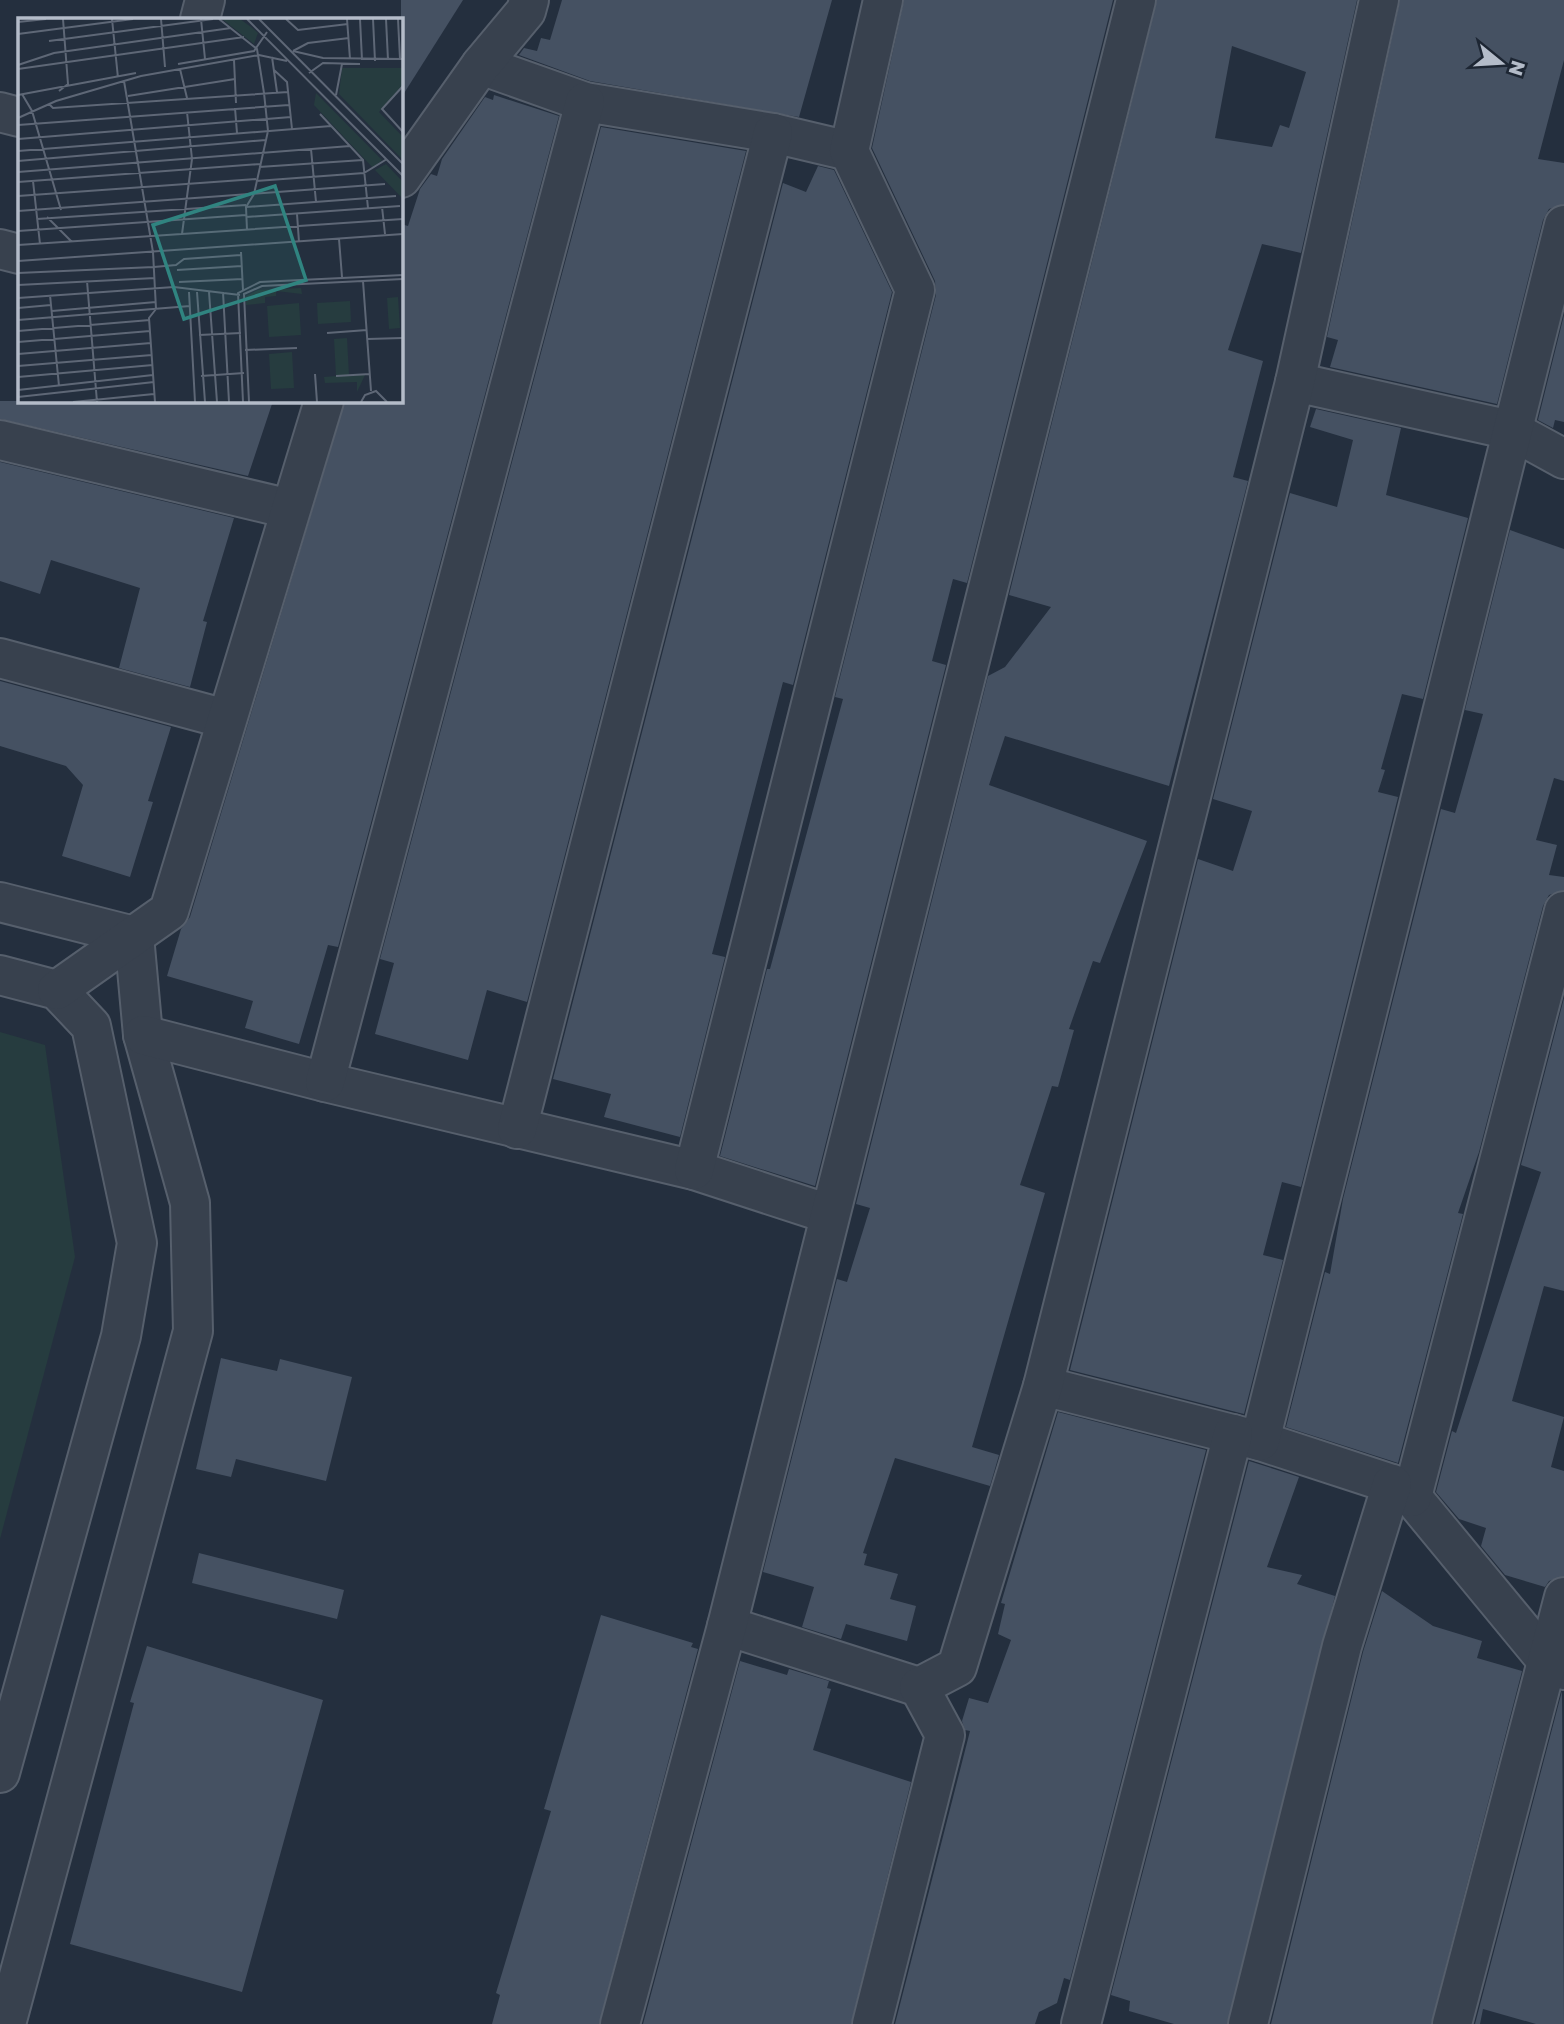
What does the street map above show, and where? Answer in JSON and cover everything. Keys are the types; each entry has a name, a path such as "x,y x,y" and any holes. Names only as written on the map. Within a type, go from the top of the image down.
{"street":[{"path":"200,18 205,0"},
{"path":"402,177 481,65 526,10 529,0"},
{"path":"694,1170 915,290 849,151 883,0"},
{"path":"620,2024 727,1626 1136,0"},
{"path":"872,2024 945,1735 957,1667 1043,1386 1295,382 1379,0"},
{"path":"481,65 585,102 773,133 849,151"},
{"path":"325,1082 585,102"},
{"path":"0,112 18,117"},
{"path":"517,1129 773,133"},
{"path":"1081,2024 1247,1438 1564,225"},
{"path":"0,249 18,254"},
{"path":"1295,382 1511,430 1564,459"},
{"path":"57,990 169,912 324,402"},
{"path":"0,440 290,509"},
{"path":"0,658 226,719"},
{"path":"0,902 134,936"},
{"path":"1248,2024 1342,1646 1402,1490 1564,911"},
{"path":"6,2024 193,1331 190,1203 143,1035 134,936"},
{"path":"0,975 57,990 91,1026 137,1243 121,1336 0,1773"},
{"path":"143,1035 325,1082 694,1170 829,1214"},
{"path":"1043,1386 1247,1438 1402,1490 1556,1666"},
{"path":"1452,2024 1556,1666 1564,1597"},
{"path":"727,1626 919,1687 945,1735"},
{"path":"919,1687 957,1667"}],"green space":[{"path":"0,1032 45,1045 75,1257 0,1539"}],"building":[{"path":"401,0 463,0 402,96 402,18"},
{"path":"562,0 832,0 799,117 590,81 519,55 524,48 537,51 541,38 550,40"},
{"path":"904,0 1113,0 967,583 953,579 932,661 946,665 815,1186 720,1156 767,969 770,969 843,699 835,697 936,295 935,281 872,148"},
{"path":"1157,0 1357,0 1301,253 1262,244 1228,350 1263,361 1233,477 1248,481 1169,786 1005,736 989,785 1147,841 1100,963 1093,961 1069,1029 1074,1030 1058,1087 1052,1086 1020,1185 1045,1193 972,1447 999,1455 990,1486 895,1458 863,1553 867,1554 864,1565 898,1574 890,1599 916,1606 907,1641 846,1624 841,1639 802,1627 814,1587 763,1572 837,1279 847,1282 870,1208 856,1204 988,676 1005,667 1051,607 1009,595","holes":["1232,46 1306,72 1289,128 1280,125 1272,147 1215,138"]},
{"path":"1400,0 1564,0 1564,60 1538,159 1564,163 1564,204 1549,209 1543,220 1497,404 1330,367 1338,340 1327,337"},
{"path":"494,95 559,116 338,947 328,945 299,1044 245,1028 253,1001 167,976 181,929 190,917 345,402 402,402 402,224 408,226 420,189 431,174 437,176 442,159 485,97 493,100"},
{"path":"601,127 746,151 527,1002 487,990 468,1060 375,1034 394,963 380,959"},
{"path":"818,166 834,170 892,292 793,685 783,682 712,954 725,957 680,1137 604,1117 611,1094 553,1079 783,183 806,192"},
{"path":"1564,315 1564,422 1555,420 1553,428 1538,420"},
{"path":"0,401 273,402 248,476 0,419"},
{"path":"1316,409 1401,428 1386,495 1468,518 1423,699 1402,694 1381,769 1385,770 1378,792 1398,797 1301,1187 1282,1182 1263,1255 1283,1260 1244,1414 1070,1370 1198,859 1233,871 1252,811 1213,799 1290,493 1337,507 1353,440 1310,427"},
{"path":"0,462 234,518 203,621 207,622 190,687 119,668 140,588 51,560 40,594 0,581"},
{"path":"1510,530 1564,549 1564,781 1554,778 1536,840 1557,845 1549,875 1564,877 1564,890 1549,895 1543,906 1479,1152 1458,1213 1463,1214 1398,1463 1286,1427 1325,1272 1330,1274 1343,1199 1441,809 1455,813 1483,714 1465,710"},
{"path":"0,681 171,727 148,801 153,802 130,877 62,856 83,785 66,766 0,746"},
{"path":"1564,998 1564,1291 1544,1286 1512,1401 1564,1417 1551,1467 1564,1471 1564,1576 1549,1581 1545,1587 1505,1575 1481,1546 1486,1528 1459,1519 1436,1492 1452,1431 1456,1433 1541,1172 1521,1165"},
{"path":"221,1358 277,1371 280,1359 352,1377 326,1481 236,1459 231,1477 196,1469"},
{"path":"1058,1412 1206,1450 1070,1980 1064,1978 1057,2003 1039,2012 1035,2024 895,2024 970,1731 965,1730 962,1721 969,1698 988,1703 1011,1640 998,1634 1005,1604 1001,1603"},
{"path":"1249,1461 1299,1477 1267,1567 1302,1575 1297,1584 1335,1596 1227,2024 1174,2024 1129,2011 1130,2001 1111,1995"},
{"path":"199,1553 344,1590 337,1619 192,1583"},
{"path":"1382,1591 1433,1626 1482,1641 1477,1658 1522,1671 1431,2024 1271,2024 1363,1652"},
{"path":"601,1615 693,1643 691,1647 698,1649 599,2024 492,2024 500,1995 496,1993 551,1811 544,1809"},
{"path":"147,1646 323,1700 242,1992 70,1944 134,1703 130,1702"},
{"path":"740,1661 787,1675 789,1669 829,1681 827,1688 831,1689 813,1750 911,1782 851,2024 643,2024"},
{"path":"1562,1691 1564,2024 1536,2024 1483,2009 1480,2024 1475,2024"}]}
